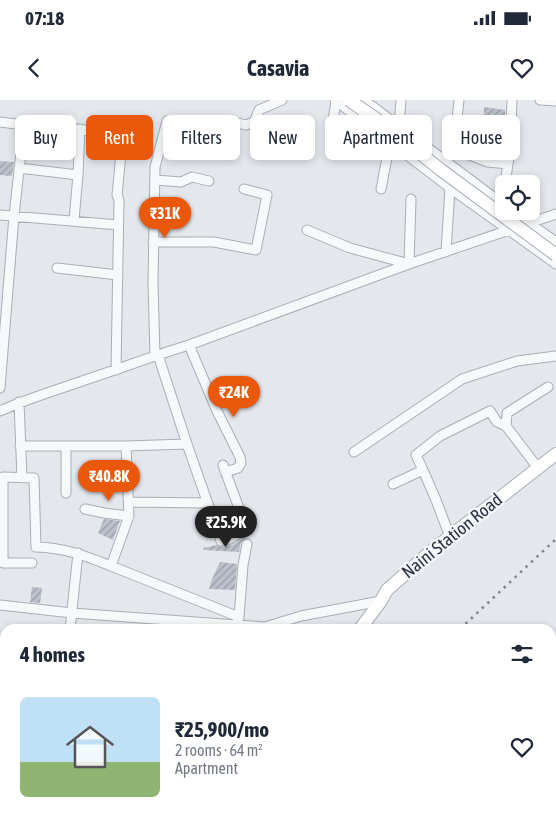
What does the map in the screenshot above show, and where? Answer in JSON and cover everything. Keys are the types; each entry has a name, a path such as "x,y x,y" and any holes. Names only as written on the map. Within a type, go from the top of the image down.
{"street":[{"path":"240,123 254,122 259,110 282,100"},
{"path":"333,115 335,100"},
{"path":"335,100 355,115"},
{"path":"349,100 556,256"},
{"path":"364,100 385,115"},
{"path":"400,115 401,100"},
{"path":"459,100 454,149 488,162 508,164"},
{"path":"506,175 512,100"},
{"path":"540,100 556,101"},
{"path":"0,122 15,124"},
{"path":"76,129 123,133 117,195 119,200 116,370"},
{"path":"74,220 80,129"},
{"path":"163,136 155,167 153,242 156,355 221,541 230,539 245,530 224,469 238,468 241,463 190,345"},
{"path":"432,151 495,196"},
{"path":"0,388 2,330 20,160"},
{"path":"381,189 387,160"},
{"path":"413,160 508,231 556,264"},
{"path":"19,168 78,175"},
{"path":"155,180 181,182 192,177 209,181"},
{"path":"446,252 450,188"},
{"path":"153,242 214,242 256,250 267,195 244,189"},
{"path":"408,264 410,198"},
{"path":"0,411 19,402 190,345 408,264 556,214"},
{"path":"0,215 118,225"},
{"path":"524,220 556,242"},
{"path":"307,230 350,248 408,264"},
{"path":"57,268 118,275"},
{"path":"354,452 462,379 517,361 556,356"},
{"path":"506,426 507,413 548,387"},
{"path":"19,402 22,478"},
{"path":"450,536 416,455 440,436 490,411 497,422 506,426 538,468"},
{"path":"20,446 187,444"},
{"path":"66,446 66,493"},
{"path":"111,566 129,516 126,446"},
{"name":"Naini Station Road","path":"364,624 387,590 450,536 556,454"},
{"path":"393,484 423,470"},
{"path":"32,563 3,563 3,477 34,478 36,547 55,548 78,553 238,621"},
{"path":"129,502 207,503"},
{"path":"85,508 104,513 129,516"},
{"path":"238,621 242,566 247,544"},
{"path":"71,624 78,553"},
{"path":"275,624 301,616 381,601"},
{"path":"0,605 72,612 238,621 252,624"}],"building":[{"path":"484,107 505,110 505,115 484,115"},
{"path":"0,161 14,162 12,176 0,175"},
{"path":"104,519 120,521 113,540 98,533"},
{"path":"246,537 241,542 239,552 204,550 203,548 217,545 222,547 232,545"},
{"path":"220,562 237,564 235,590 209,589"},
{"path":"32,587 42,588 40,603 30,602"}],"railway":[{"path":"465,624 556,539"}]}
